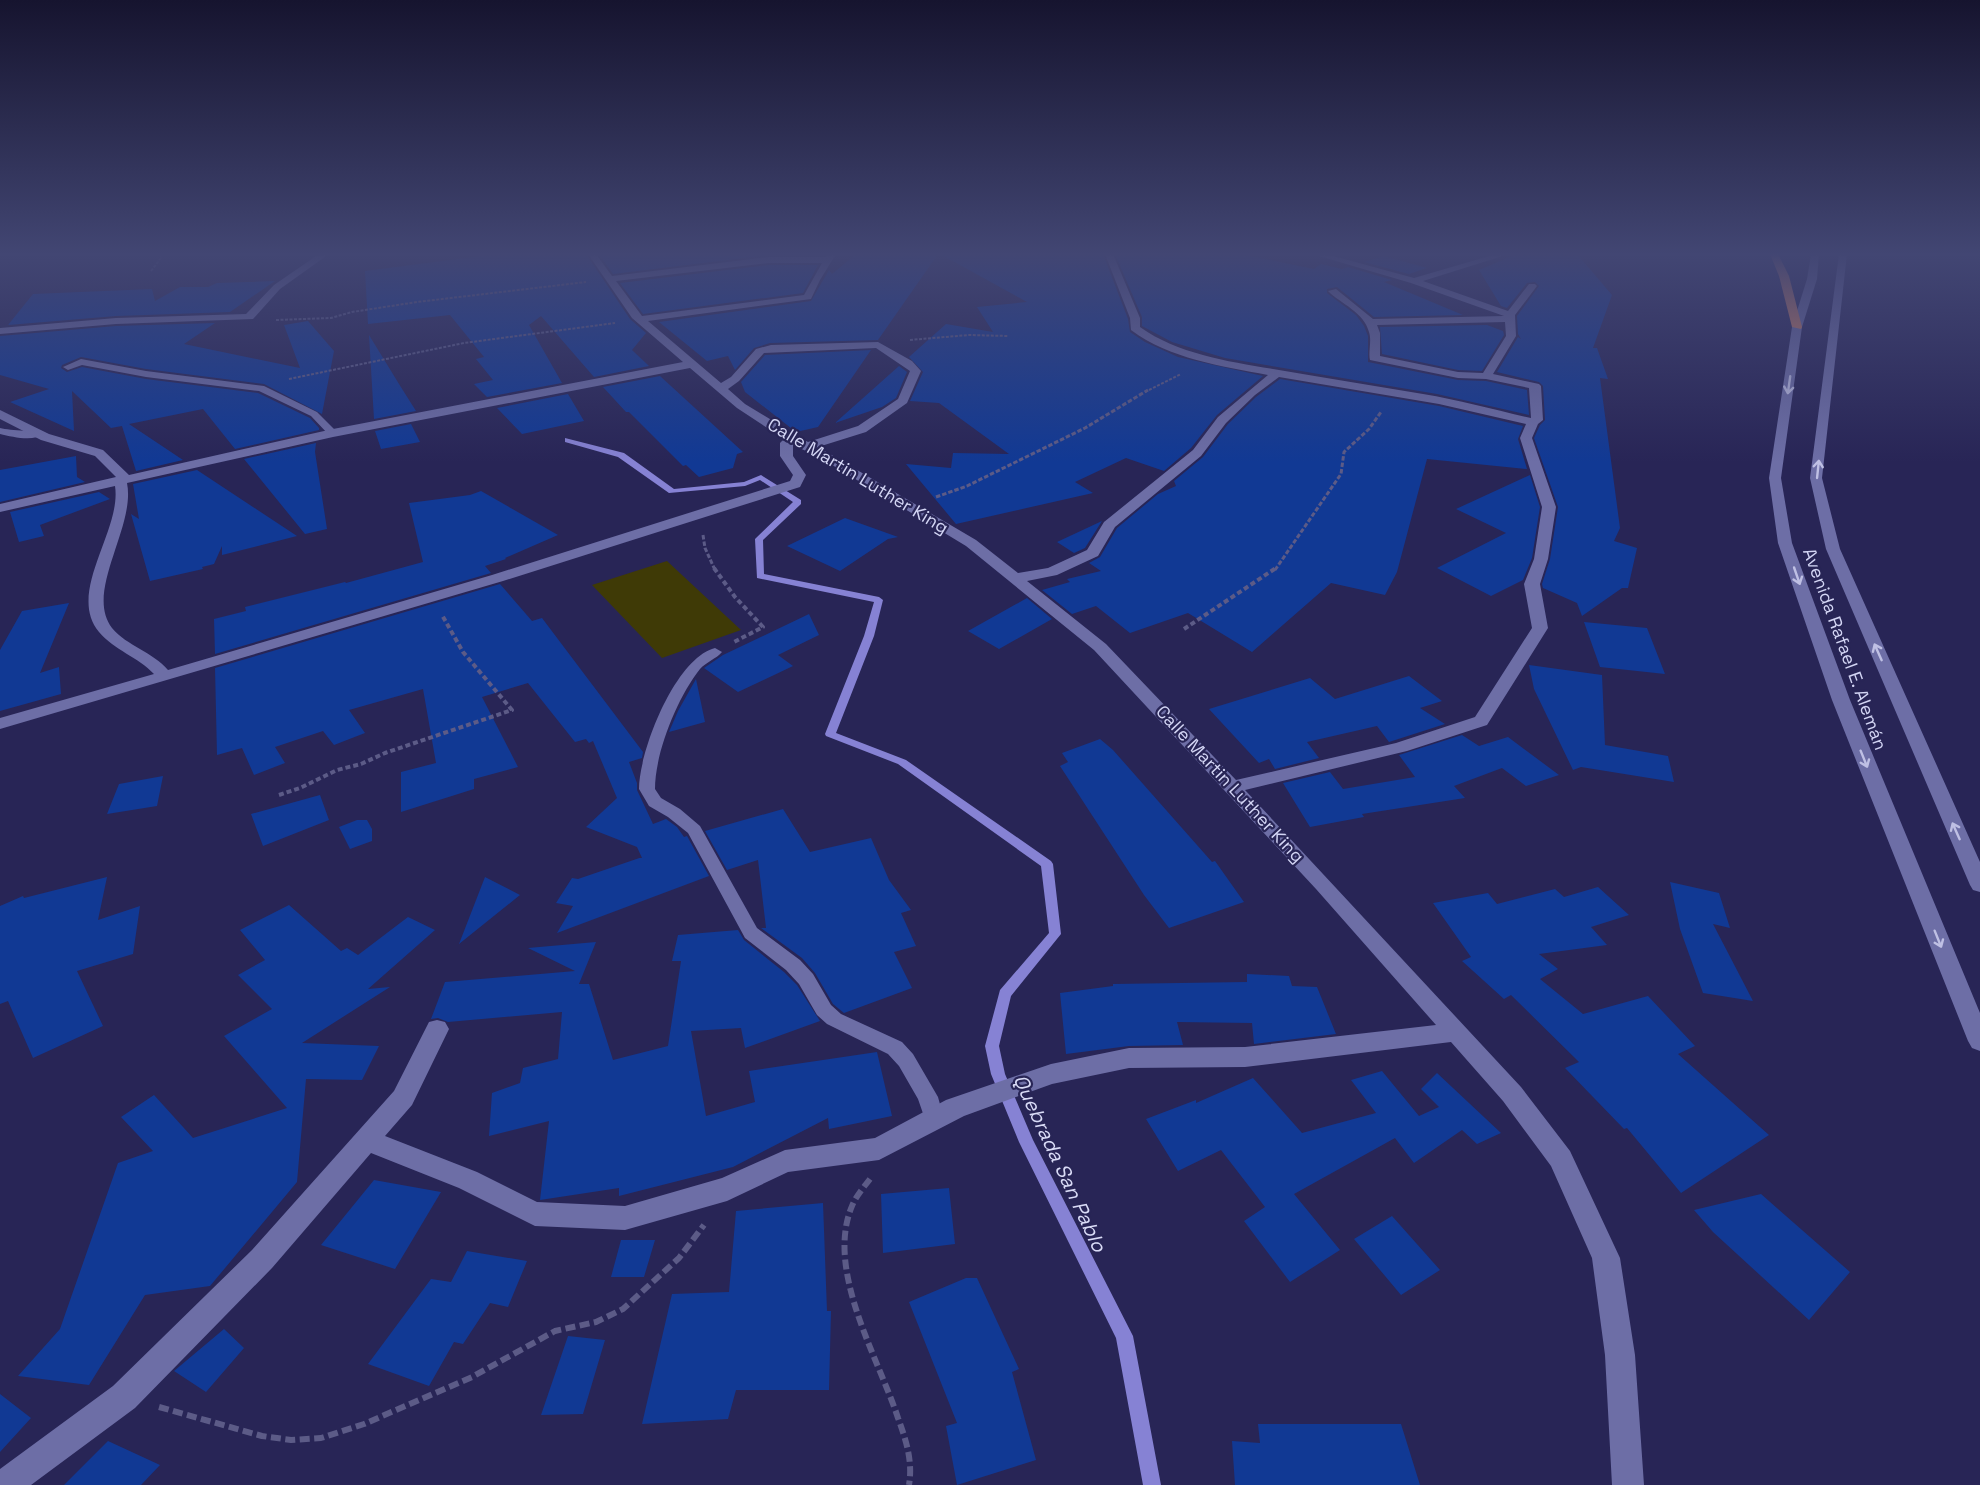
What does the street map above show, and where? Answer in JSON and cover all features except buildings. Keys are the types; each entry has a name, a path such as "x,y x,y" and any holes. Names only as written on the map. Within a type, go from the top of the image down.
{"street":[{"path":"0,331 80,323"},
{"name":"Calle Martin Luther King","path":"643,323 741,406 971,543 1100,647 1323,884 1512,1094 1561,1159 1606,1258 1620,1355 1628,1485"},
{"path":"1135,323 1138,332 1155,342 1203,357 1336,386 1427,398 1533,422"},
{"path":"1232,787 1401,747 1481,721 1540,628 1532,584 1541,559 1550,507 1526,438 1536,420 1535,386 1486,376 1458,375 1374,358 1377,341 1373,323"},
{"path":"1486,376 1511,336 1510,323"},
{"name":"Avenida Rafael E. Alemán","path":"1798,323 1775,478 1785,543 1840,700 1980,1041"},
{"name":"Avenida Rafael E. Alemán","path":"1835,323 1816,478 1833,549 1980,885"},
{"path":"0,724 702,516 795,484 800,475 788,461 786,443 800,443 862,429 903,401 916,371 911,363 886,353 878,345 771,348 760,351 735,380 721,389"},
{"path":"0,508 333,433 691,364"},
{"path":"1016,578 1052,572 1093,553 1109,525 1197,453 1222,420 1251,393 1278,373"},
{"path":"0,414 39,434 99,453 123,479 122,509 111,541 98,595 99,617 104,627 118,640 156,664 165,676"},
{"path":"5,1485 124,1396 262,1258 403,1098 436,1029"},
{"path":"366,1140 468,1180 535,1214 625,1218 726,1189 785,1161 879,1149 976,1099 1051,1074 1129,1058 1245,1057 1456,1032"}],"lane":[{"path":"68,367 81,362 146,374 268,391 314,414 333,433"},
{"path":"0,431 17,435 39,434"},
{"path":"715,652 696,664 667,710 661,730 655,740 654,754 646,778 647,789 655,802 684,819 694,830 738,914 751,933 793,964 806,979 824,1010 834,1019 895,1048 906,1060 928,1097 934,1119"}],"path":[{"path":"250,387 454,345 615,323"},
{"path":"933,339 969,335 1008,336"},
{"path":"909,508 967,486 1085,428 1131,399 1165,384 1203,357"},
{"path":"1184,629 1274,571 1341,474 1344,452 1369,429 1392,393"},
{"path":"702,516 704,547 733,597 763,627 715,652"},
{"path":"279,795 385,753 512,710 463,652 446,620 428,598"},
{"path":"874,1176 852,1204 846,1224 848,1280 869,1342 897,1408 912,1469 909,1485"},
{"path":"124,1396 132,1402 163,1408 262,1436 291,1440 321,1438 364,1424 472,1377 555,1331 596,1322 616,1313 638,1298 679,1258 709,1219"}],"shaded area":[{"path":"667,561 741,630 662,658 592,585"}],"waterway":[{"name":"Quebrada San Pablo","path":"568,440 621,455 672,491 745,484 761,477 798,502 759,539 760,576 879,600 869,636 830,734 902,762 1047,864 1055,934 1005,994 992,1046 998,1074 1026,1142 1124,1336 1152,1485"}]}
